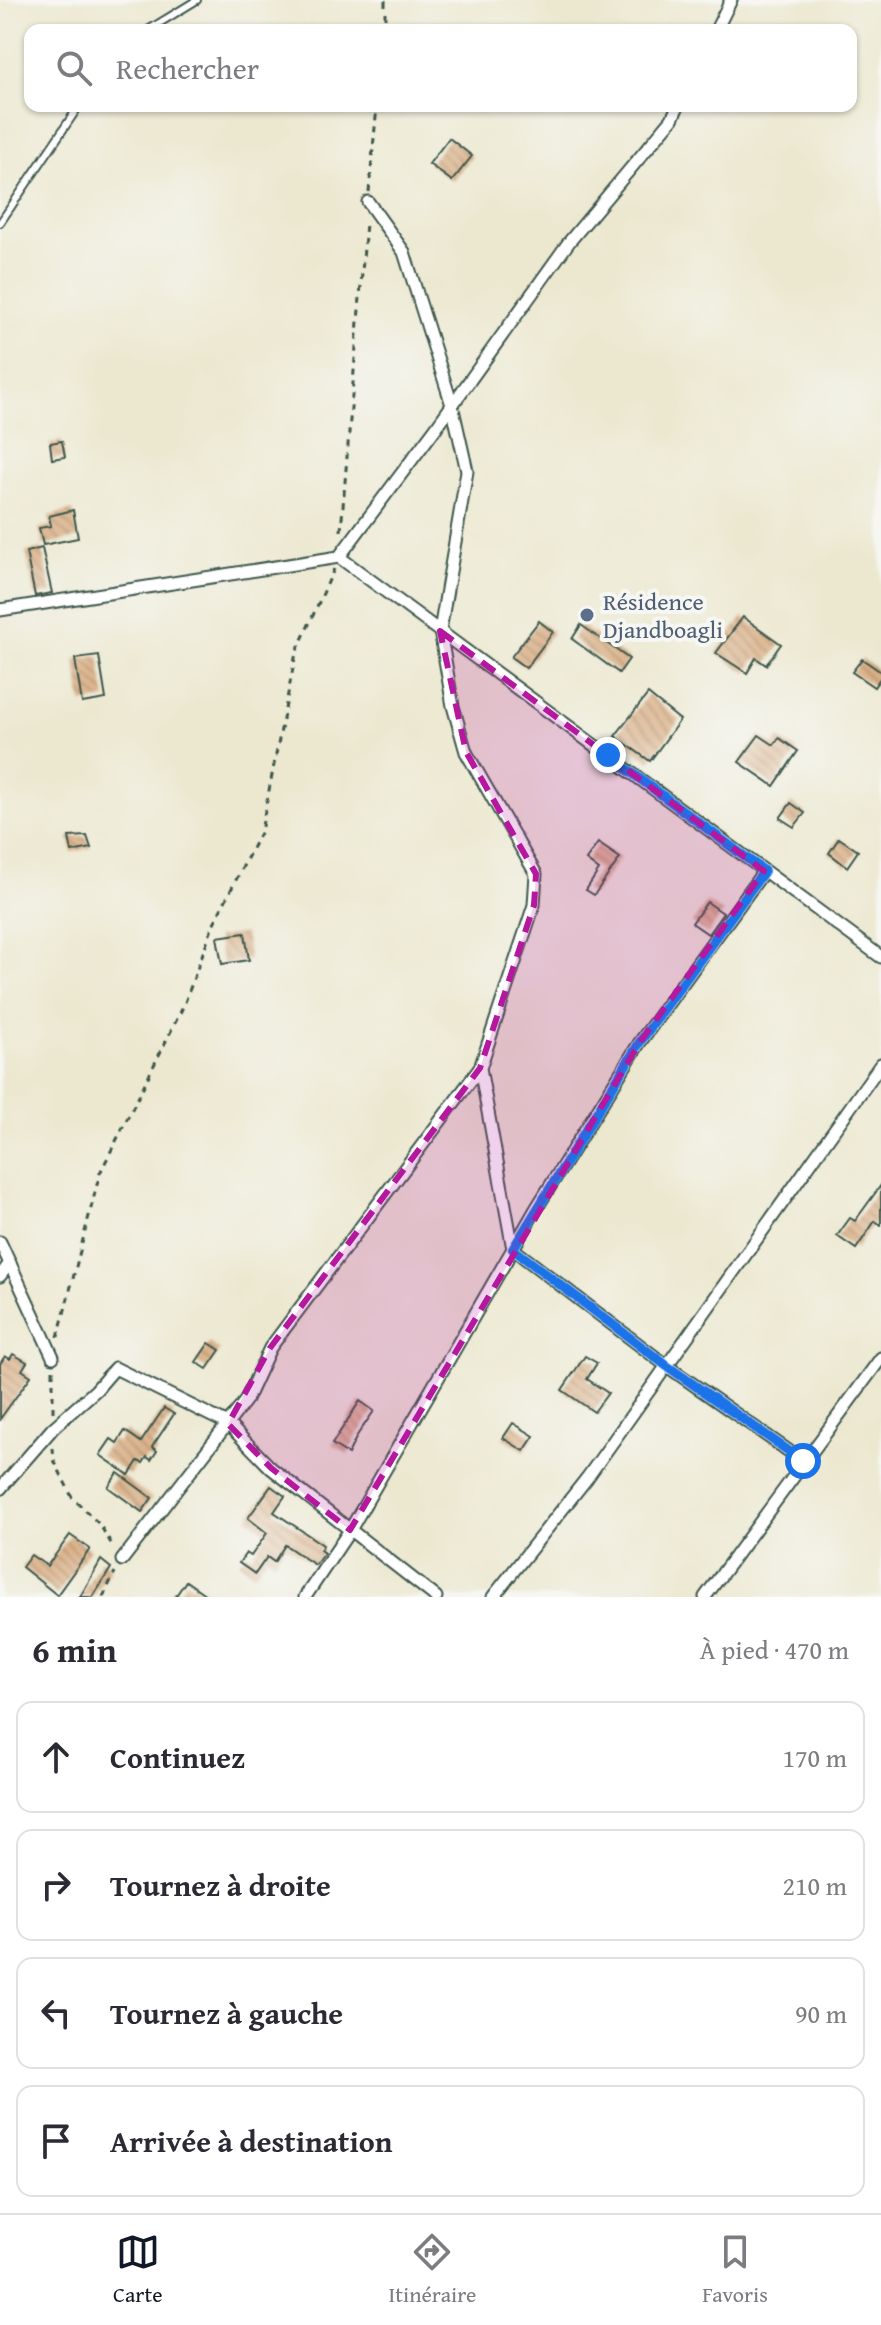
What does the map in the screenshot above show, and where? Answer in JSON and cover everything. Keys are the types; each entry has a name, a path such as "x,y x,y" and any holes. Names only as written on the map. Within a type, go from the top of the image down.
{"street":[{"path":"719,24 731,0"},
{"path":"0,610 339,557 569,242 675,112"},
{"path":"122,1560 246,1400 270,1348 480,1068 534,905 536,874 466,752 453,706 440,631 467,471 452,405 404,252 368,202"},
{"path":"339,557 881,957"},
{"path":"305,1597 350,1530 513,1249 640,1042 764,871"},
{"path":"493,1597 587,1478 881,1064"},
{"path":"480,1068 513,1249 667,1366 803,1461"},
{"path":"0,1242 53,1357"},
{"path":"0,1276 10,1263"},
{"path":"705,1597 881,1358"},
{"path":"0,1489 53,1428 96,1390 115,1368 228,1424 271,1468 436,1597"}],"lane":[{"path":"158,24 197,0"},
{"path":"0,223 75,112"}],"path":[{"path":"385,0 385,24"},
{"path":"103,1597 122,1560 100,1525 72,1497 54,1460 53,1357 100,1173 184,1005 213,925 261,831 296,653 339,557 376,112"}],"highlighted area":[{"path":"440,631 764,871 640,1042 350,1530 271,1468 228,1424 270,1348 480,1068 534,905 536,874 466,752"}],"building":[{"path":"449,138 472,156 452,181 429,164"},
{"path":"62,441 65,457 52,459 50,443"},
{"path":"73,510 78,538 43,545 39,528 51,526 49,516"},
{"path":"42,548 52,593 35,596 26,552"},
{"path":"743,617 781,644 766,665 756,658 747,673 716,653"},
{"path":"539,621 553,632 526,668 511,657"},
{"path":"581,625 629,659 619,673 572,639"},
{"path":"99,656 106,699 82,703 75,659"},
{"path":"862,659 881,672 874,687 852,672"},
{"path":"648,694 680,720 650,761 615,736"},
{"path":"759,735 774,745 779,738 798,751 774,786 739,762"},
{"path":"791,803 805,813 794,827 780,818"},
{"path":"87,836 91,848 72,852 69,837"},
{"path":"839,838 858,851 847,867 829,853"},
{"path":"598,843 620,858 594,895 586,890 599,870 586,860"},
{"path":"707,902 723,913 708,934 692,923"},
{"path":"245,933 249,960 222,964 217,937"},
{"path":"881,1185 881,1225 875,1221 856,1249 837,1236 850,1218 855,1221"},
{"path":"209,1343 220,1350 207,1369 196,1362"},
{"path":"13,1354 27,1362 22,1370 31,1376 0,1419 0,1364 5,1356 10,1359"},
{"path":"585,1356 597,1363 587,1379 608,1393 594,1412 562,1390"},
{"path":"360,1401 374,1411 348,1454 332,1444"},
{"path":"164,1408 174,1414 152,1447 157,1451 151,1460 147,1457 143,1463 138,1461 129,1475 100,1455 111,1439 117,1443 125,1431 141,1442"},
{"path":"513,1423 534,1436 524,1451 503,1438"},
{"path":"118,1473 152,1498 142,1512 108,1487"},
{"path":"271,1486 285,1496 274,1512 323,1545 320,1550 324,1553 315,1565 285,1545 274,1562 267,1557 255,1574 239,1563 246,1553 251,1556 267,1533 248,1518"},
{"path":"70,1535 90,1549 57,1595 22,1567 31,1555 47,1566"},
{"path":"101,1560 111,1568 93,1597 80,1597"},
{"path":"186,1581 209,1597 175,1597"}],"place":[{"name":"Résidence Djandboagli","path":"587,615"}],"route":[{"path":"608,755 764,871 640,1042 513,1249 667,1366 803,1461"}]}
